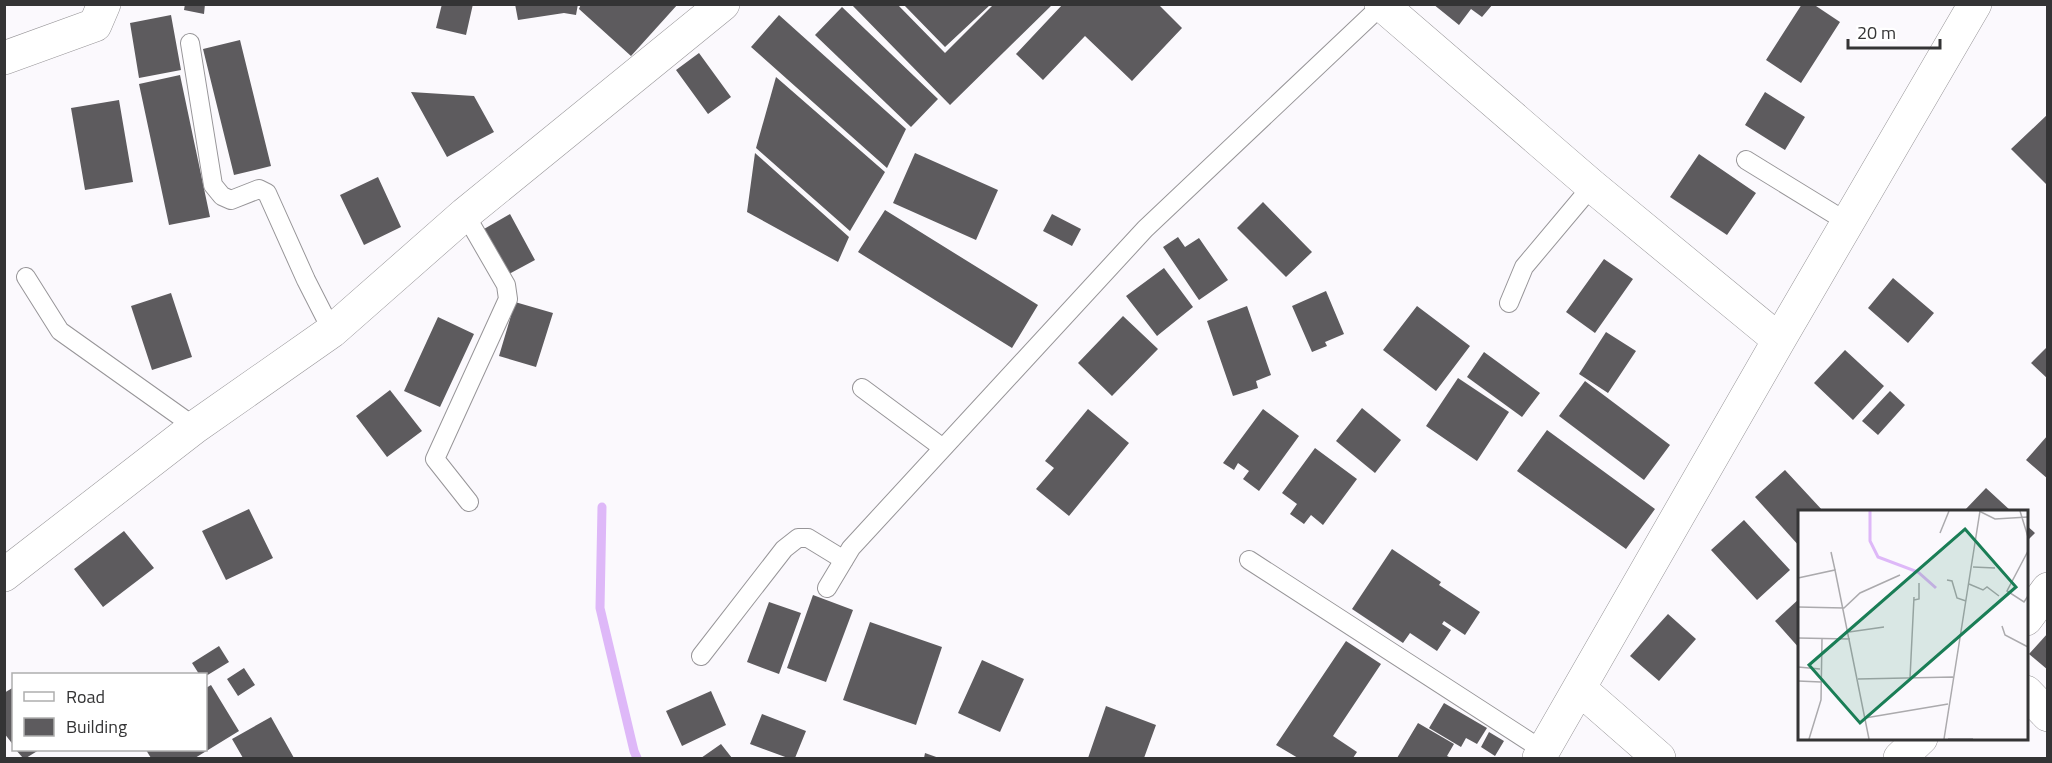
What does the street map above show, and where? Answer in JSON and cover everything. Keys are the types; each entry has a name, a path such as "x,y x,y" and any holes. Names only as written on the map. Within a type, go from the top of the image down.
{"street":[{"path":"4,58 95,25 104,4"},
{"path":"1542,755 1847,222 1975,4"},
{"path":"1382,5 1592,186 1779,340"},
{"path":"4,575 195,427 332,331 465,214 708,9"},
{"path":"2028,616 2048,589"},
{"path":"1580,689 1659,759"},
{"path":"2028,694 2048,715"},
{"path":"1900,759 1920,739"}],"lane":[{"path":"827,588 851,548 1146,229 1382,5"},
{"path":"190,43 213,185 222,195 231,200 259,189 267,193 332,331"},
{"path":"1746,160 1847,222"},
{"path":"1509,303 1524,267 1592,186"},
{"path":"465,214 506,285 508,299 435,459 469,502"},
{"path":"26,277 60,331 195,427"},
{"path":"862,388 943,448"},
{"path":"701,656 784,549 798,538 808,538 844,560"},
{"path":"1249,560 1542,755"}],"building":[{"path":"185,4 205,4 204,14 184,10"},
{"path":"442,4 473,4 466,35 436,28"},
{"path":"515,4 578,4 576,15 564,13 518,20"},
{"path":"581,4 678,4 631,56 579,9"},
{"path":"851,4 897,4 945,53 994,4 1053,4 950,105"},
{"path":"1063,4 1158,4 1182,28 1132,81 1085,36 1043,80 1016,54"},
{"path":"1433,4 1493,4 1482,17 1471,9 1459,25"},
{"path":"1802,4 1813,4 1840,22 1801,83 1766,60"},
{"path":"904,5 990,5 945,47"},
{"path":"842,7 938,99 911,127 815,35"},
{"path":"171,15 181,70 139,78 130,23"},
{"path":"779,15 906,129 887,168 751,47"},
{"path":"240,40 271,166 234,175 203,49"},
{"path":"699,53 731,97 708,114 676,70"},
{"path":"180,75 210,217 169,225 139,84"},
{"path":"776,77 885,172 850,231 756,148"},
{"path":"411,92 474,96 494,132 447,157"},
{"path":"1765,92 1805,117 1785,150 1745,125"},
{"path":"119,100 133,182 85,190 71,108"},
{"path":"2048,114 2048,186 2011,149"},
{"path":"755,153 849,237 838,262 747,212"},
{"path":"915,153 998,190 976,240 893,203"},
{"path":"1699,154 1756,193 1727,235 1670,197"},
{"path":"378,177 401,227 364,245 340,195"},
{"path":"1263,202 1312,252 1286,277 1237,228"},
{"path":"885,210 1038,305 1012,348 858,252"},
{"path":"510,214 535,260 509,274 484,229"},
{"path":"1052,214 1081,229 1072,246 1043,231"},
{"path":"1178,237 1185,247 1199,238 1228,280 1199,300 1163,247"},
{"path":"1604,259 1633,279 1595,333 1566,312"},
{"path":"1164,268 1193,307 1157,336 1126,296"},
{"path":"1893,278 1934,313 1908,343 1868,308"},
{"path":"1326,291 1344,334 1325,342 1327,346 1312,352 1292,306"},
{"path":"171,293 192,357 152,370 131,306"},
{"path":"515,302 553,313 536,367 499,356"},
{"path":"1247,306 1271,375 1256,381 1258,388 1233,396 1207,321"},
{"path":"1417,306 1470,346 1436,391 1383,350"},
{"path":"1123,316 1158,349 1112,396 1078,363"},
{"path":"438,317 474,334 440,407 404,391"},
{"path":"1606,332 1636,351 1608,393 1579,374"},
{"path":"2048,346 2048,379 2031,363"},
{"path":"1845,350 1884,386 1853,420 1814,383"},
{"path":"1484,352 1540,393 1522,417 1467,377"},
{"path":"1458,378 1509,412 1477,461 1426,426"},
{"path":"1585,381 1670,445 1644,480 1559,416"},
{"path":"390,390 422,431 387,457 356,416"},
{"path":"1890,391 1905,405 1878,435 1862,421"},
{"path":"1362,408 1401,440 1375,473 1336,441"},
{"path":"1088,409 1129,443 1069,516 1036,489 1054,468 1045,461"},
{"path":"1263,409 1299,436 1259,491 1243,479 1249,471 1238,463 1234,470 1223,463"},
{"path":"1547,430 1655,509 1626,549 1517,471"},
{"path":"2048,435 2048,479 2026,460"},
{"path":"1315,448 1357,479 1323,525 1311,515 1304,524 1290,514 1297,504 1282,493"},
{"path":"1785,470 1822,510 1798,510 1798,545 1755,497"},
{"path":"1986,488 2010,510 1965,510"},
{"path":"249,509 273,558 226,580 202,531"},
{"path":"1744,520 1790,570 1757,600 1711,550"},
{"path":"2028,527 2035,533 2028,540"},
{"path":"124,531 154,568 103,607 74,569"},
{"path":"1392,549 1441,582 1439,585 1480,612 1465,635 1444,621 1442,624 1451,630 1437,651 1410,633 1403,643 1352,609"},
{"path":"813,595 853,610 826,682 787,668"},
{"path":"1798,600 1798,647 1775,621"},
{"path":"769,602 801,613 779,674 747,662"},
{"path":"1668,614 1696,639 1659,681 1630,656"},
{"path":"870,622 942,647 916,725 843,700"},
{"path":"2048,633 2048,670 2029,654"},
{"path":"1346,641 1381,664 1333,736 1357,752 1353,758 1298,758 1276,745"},
{"path":"219,646 229,662 207,675 207,673 198,673 192,663"},
{"path":"982,660 1024,679 1000,732 958,713"},
{"path":"244,668 255,685 238,696 227,679"},
{"path":"211,685 239,731 207,751 207,687"},
{"path":"12,688 12,743 4,733 4,693"},
{"path":"711,691 726,725 682,746 666,711"},
{"path":"1444,703 1487,728 1477,744 1466,738 1461,747 1429,728"},
{"path":"1106,706 1156,725 1144,758 1088,758"},
{"path":"762,714 806,731 795,758 788,758 750,744"},
{"path":"271,717 294,758 243,758 232,739"},
{"path":"1418,723 1454,744 1447,756 1451,758 1397,758"},
{"path":"1489,732 1504,741 1495,756 1481,747"},
{"path":"721,744 732,758 701,758"},
{"path":"17,751 37,751 26,758 23,758"},
{"path":"147,751 206,751 195,758 151,758"},
{"path":"925,753 939,758 924,758"}],"waterway":[{"path":"602,507 600,608 637,758"}]}
